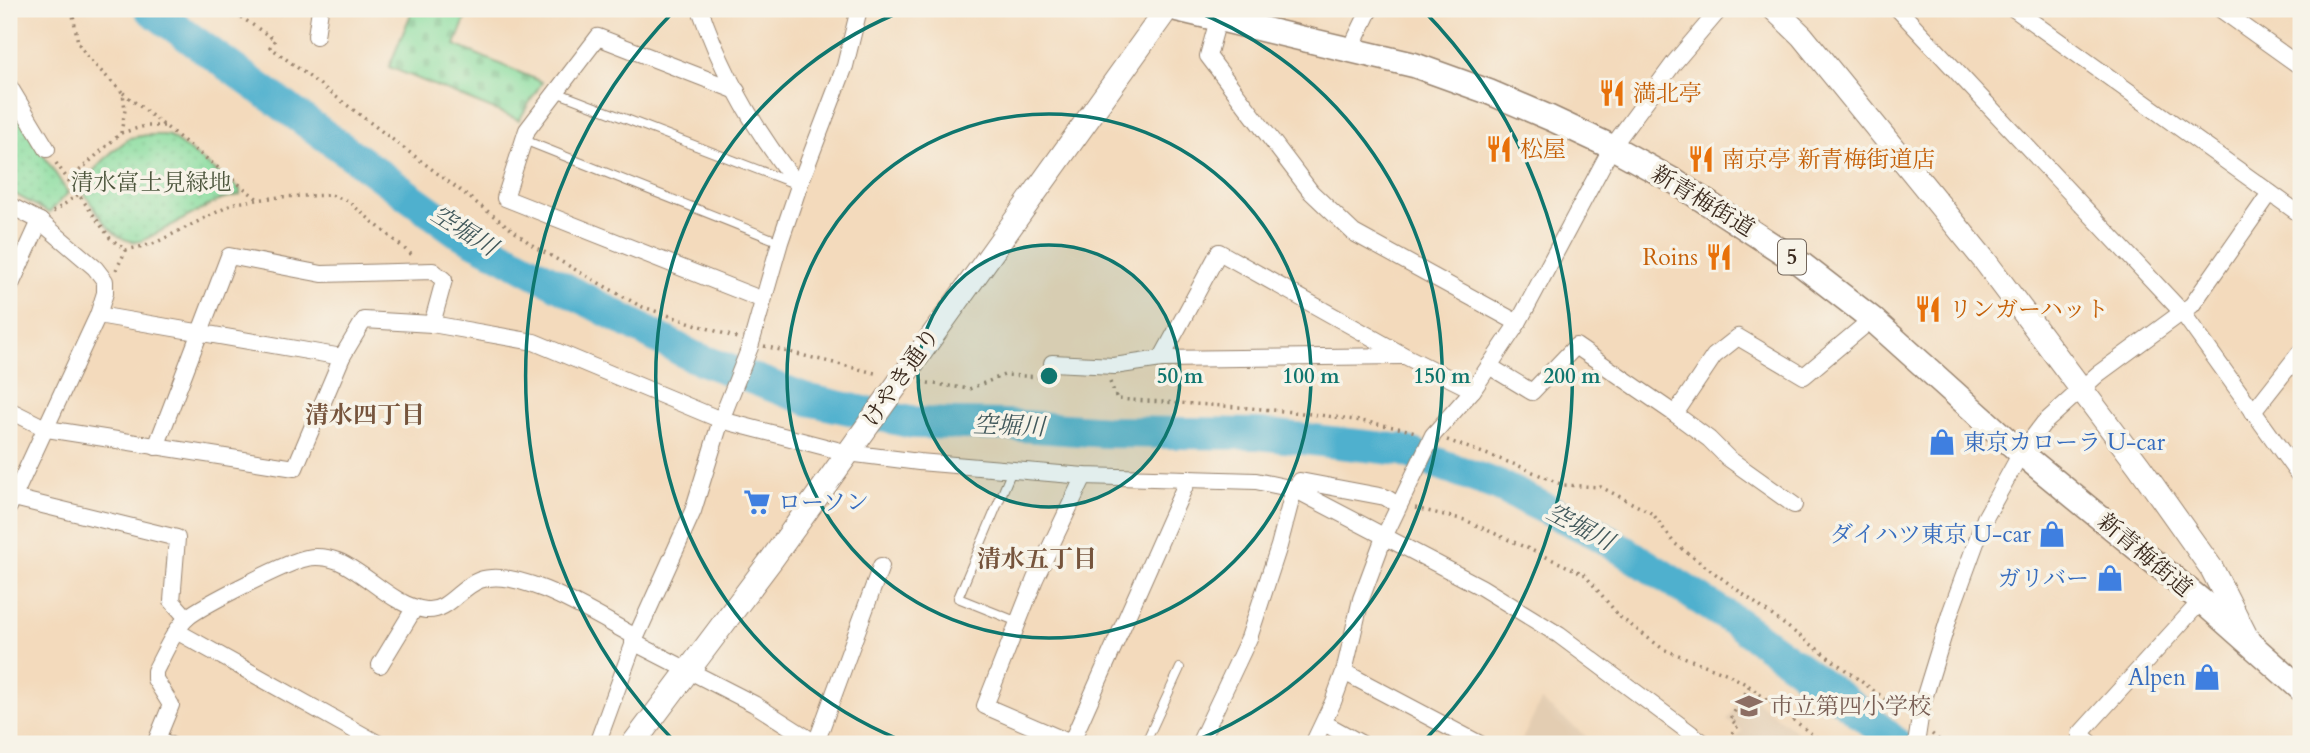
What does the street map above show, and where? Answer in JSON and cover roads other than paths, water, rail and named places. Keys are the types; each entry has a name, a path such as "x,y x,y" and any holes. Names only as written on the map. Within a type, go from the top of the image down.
{"main road":[{"name":"新青梅街道","path":"1177,9 1414,65 1489,92 1612,147 1674,181 1801,264 1872,319 2021,453 2201,601 2301,689"}],"street":[{"path":"316,36 320,9"},
{"path":"700,9 710,37 737,91 777,159 799,186"},
{"path":"599,744 634,639 693,511 722,418 751,344 799,186 845,66 859,9"},
{"name":"けやき通り","path":"633,744 772,559 1167,9"},
{"path":"1350,50 1370,9"},
{"path":"1313,744 1344,671 1361,598 1384,537 1432,437 1473,390 1518,323 1612,147 1674,63 1720,9"},
{"path":"1774,9 1802,36 1985,261 2139,466 2212,569 2249,643"},
{"path":"1898,9 2182,312 2301,478"},
{"path":"2014,9 2301,215"},
{"path":"2220,9 2301,67"},
{"path":"1218,20 1208,56 1311,192 1354,233 1518,323"},
{"path":"737,91 598,37 527,130 505,198 763,300"},
{"path":"9,86 47,149"},
{"path":"1916,744 1922,705 1951,611 1985,518 2021,453 2043,424 2098,374 2192,305 2270,192"},
{"path":"9,205 40,221 95,268 105,281 105,293 98,315 11,503 177,538 172,601 183,625 357,739 379,744"},
{"path":"9,289 40,221"},
{"path":"1161,359 1219,253 1405,356 1473,390"},
{"path":"156,447 229,256 321,274 433,271 444,280 432,324"},
{"path":"98,315 342,358"},
{"path":"1675,414 1714,356 1738,337 1804,376 1872,319"},
{"path":"9,411 47,429 295,468 342,358 364,320 432,324 534,342 722,418 919,462 1084,476 1256,481 1294,489 1480,587 1559,635 1705,744"},
{"path":"1489,366 1532,392 1576,346 1675,414 1709,439 1728,458 1794,505"},
{"path":"2253,412 2301,351"},
{"path":"1048,370 1114,366 1161,359 1405,356"},
{"path":"1084,476 1035,579 985,705 1072,744 1188,479"},
{"path":"1199,744 1249,638 1294,489 1300,481 1399,502"},
{"path":"157,740 171,705 155,679 155,671 183,625 285,566 306,558 321,558 338,561 414,609 433,611 447,604 477,581 494,576 514,579 550,591 687,670 754,704 817,744 881,566"},
{"path":"2092,744 2080,734 2201,601"},
{"path":"380,665 414,609"},
{"path":"1344,671 1480,744"},
{"path":"1324,723 1362,744"}],"lane":[{"path":"556,92 799,186"},
{"path":"524,140 780,242"},
{"path":"1013,468 958,598 1018,622"},
{"path":"1145,744 1180,668"},
{"path":"157,740 177,744"}],"waterway":[{"name":"空堀川","path":"150,9 457,231 692,356 809,400 914,423 1008,425 1107,432 1259,434 1402,450 1499,486 1598,534 1739,624 1856,709 1897,744"}],"place":[{"name":"満北亭","path":"1612,93"},
{"name":"松屋","path":"1499,149"},
{"name":"南京亭 新青梅街道店","path":"1701,159"},
{"name":"Roins","path":"1719,257"},
{"name":"リンガーハット","path":"1928,309"},
{"name":"東京カローラ U-car","path":"1942,442"},
{"name":"ローソン","path":"757,502"},
{"name":"ダイハツ東京 U-car","path":"2052,534"},
{"name":"ガリバー","path":"2110,578"},
{"name":"Alpen","path":"2207,677"},
{"name":"市立第四小学校","path":"1749,706"}],"district":[{"name":"清水四丁目","path":"365,415"},
{"name":"清水五丁目","path":"1037,559"}],"park label":[{"name":"清水富士見緑地","path":"151,182"}]}
